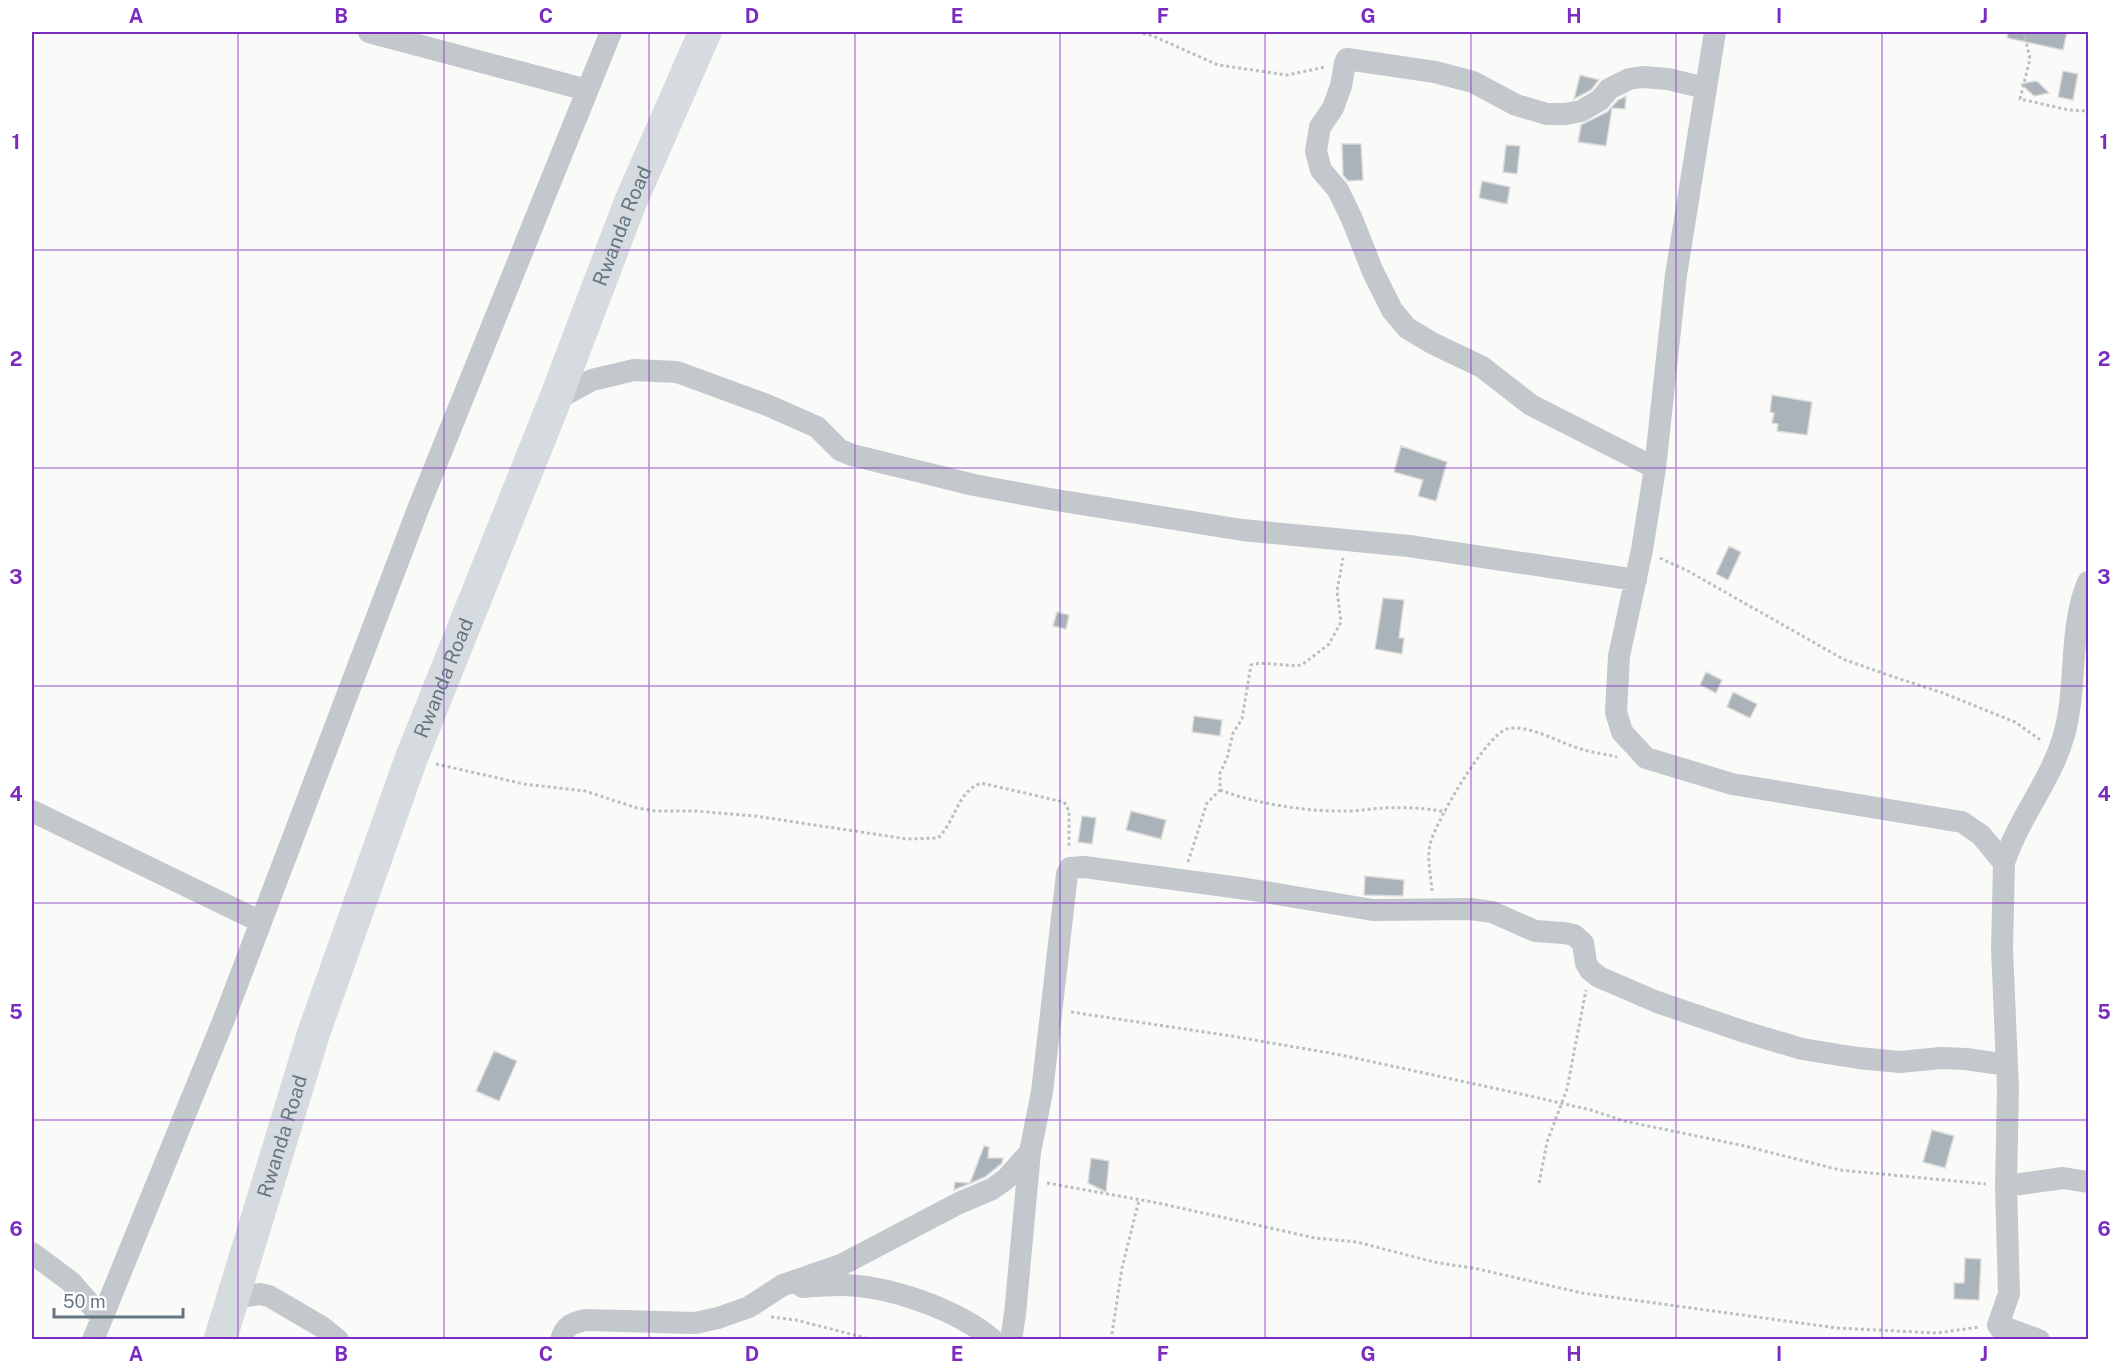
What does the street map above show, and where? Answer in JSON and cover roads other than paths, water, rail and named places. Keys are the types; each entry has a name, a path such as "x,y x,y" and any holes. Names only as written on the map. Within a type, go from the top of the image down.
{"highway":[{"name":"Rwanda Road","path":"220,1340 314,1032 411,759 555,400 630,203 705,32"}],"street":[{"path":"369,32 586,90"},
{"path":"93,1340 224,1019 418,508 611,32"},
{"path":"1715,32 1676,275 1655,468 1642,550 1619,656 1616,712 1622,732 1646,758 1732,784 1962,822 1982,835 2004,863"},
{"path":"1655,468 1531,405 1482,367 1407,328 1392,310 1373,272 1352,219 1338,190 1322,170 1316,151 1320,128 1333,108 1341,86 1345,63 1351,58 1366,63 1435,72 1473,82 1516,105 1547,114 1581,111 1600,100 1609,89 1629,79 1642,77 1668,79 1705,88"},
{"path":"555,400 592,380 634,370 677,372 767,405 817,427 840,450 911,470 1050,499 1242,530 1421,547 1636,580"},
{"path":"2039,1340 2004,1332 2009,1294 2006,1186 2007,1065 2002,949 2004,863 2035,796 2059,752 2071,710 2081,600 2088,582"},
{"path":"32,811 261,922"},
{"path":"1011,1340 1030,1152 1042,1092 1067,874 1071,868 1084,867 1247,889 1373,910 1471,909 1492,912 1535,931 1574,935 1583,943 1586,963 1590,970 1615,985 1745,1032 1802,1049 1900,1062 1941,1058 2007,1065"},
{"path":"561,1340 568,1324 586,1320 695,1323 749,1307 783,1285 841,1265 958,1203 992,1189 1006,1179 1030,1152"},
{"path":"2006,1186 2063,1178 2088,1182"},
{"path":"32,1253 72,1281 102,1317"},
{"path":"777,1288 841,1285 903,1295 954,1315 993,1340"},
{"path":"233,1298 260,1294 269,1296 338,1340"}]}
